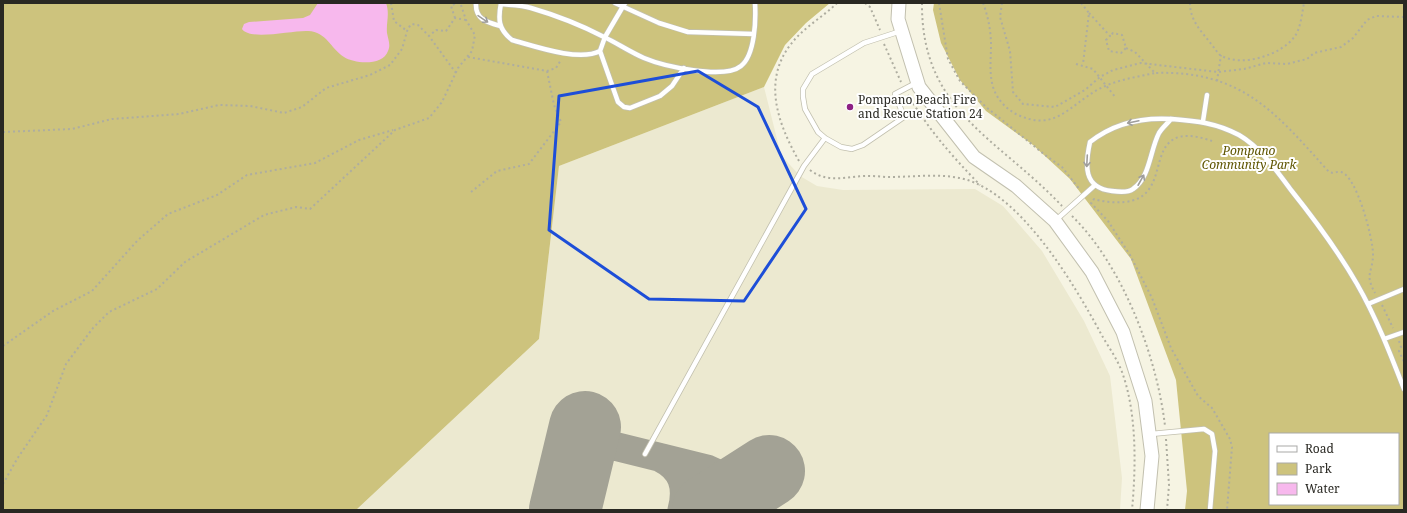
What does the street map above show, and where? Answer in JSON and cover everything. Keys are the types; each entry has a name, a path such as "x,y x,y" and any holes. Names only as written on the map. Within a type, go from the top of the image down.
{"street":[{"path":"899,3 898,19 919,87 974,157 1016,186 1055,221 1092,272 1123,332 1145,400 1152,456 1147,510"}],"lane":[{"path":"476,3 477,15 481,20 500,26"},
{"path":"600,51 587,54 566,53 512,40 504,34 500,26 499,18 501,3 530,7 605,37 645,58 705,72 728,72 741,67 751,48 756,19 755,3"},
{"path":"615,3 624,5 659,23 688,32 754,34"},
{"path":"624,5 605,37 600,51 618,102 624,107 630,108 660,96 672,86 684,68"},
{"path":"902,31 864,42 812,74 803,89 805,109 812,119 815,128 824,138 841,147 852,149 863,145 904,117 895,94 918,83"},
{"path":"1204,121 1207,95"},
{"path":"1171,119 1160,133 1139,184 1132,190 1119,192 1106,191 1094,186 1087,167 1090,142 1106,130 1117,125 1147,118 1171,119 1204,121 1240,136 1275,168 1332,244 1368,304 1404,389"},
{"path":"645,454 804,166 824,138"},
{"path":"1055,221 1094,186"},
{"path":"1368,304 1404,289"},
{"path":"1384,339 1404,332"},
{"path":"1149,434 1204,429 1212,434 1215,451 1210,510"}],"path":[{"path":"391,3 394,21 407,31"},
{"path":"3,346 53,311 92,291 138,241 168,214 218,194 247,176 315,163 359,140 395,130 429,118 442,102 456,73 472,52 475,35 466,20 461,5 457,3 451,6 456,18"},
{"path":"837,3 791,44 781,61 774,82 774,100 790,146 799,163 812,172 826,178 840,179 872,176 946,176 965,180 980,186 999,198 1017,214 1050,250 1066,273 1122,372 1133,434 1135,473 1132,510"},
{"path":"939,3 948,59 960,80 986,107 1062,167 1084,195 1108,221 1130,255 1152,298 1171,348 1198,396 1212,408 1230,440 1232,447 1227,510"},
{"path":"984,3 990,38 990,69 996,96 1007,108 1028,119 1045,121 1064,114 1100,89 1116,82 1155,73 1185,74 1217,81 1240,90 1260,102 1281,119 1329,172 1341,172 1352,182 1364,212 1371,241 1373,257 1368,276 1402,347 1400,351 1404,362"},
{"path":"1002,3 1000,16 1010,51 1013,92 1023,104 1055,107 1085,90 1100,77 1120,68 1140,63 1147,63 1218,72 1244,69 1266,63 1287,64 1307,59 1314,53 1341,47 1353,38 1367,20 1376,16 1404,17"},
{"path":"1081,3 1110,36"},
{"path":"1190,3 1190,11 1198,29 1221,55 1231,59 1246,60 1274,54 1288,44 1296,35 1304,3"},
{"path":"1083,64 1089,13"},
{"path":"429,36 436,30 446,31 456,18"},
{"path":"456,18 466,20"},
{"path":"3,132 72,129 112,119 179,114 219,105 250,106 284,113 302,107 326,88 370,75 390,65 402,49 407,31 412,24 418,25 429,36 456,73"},
{"path":"1126,48 1121,53 1109,51 1106,40 1113,33 1122,35 1126,48 1135,52 1155,73"},
{"path":"468,57 547,70 556,68 566,53"},
{"path":"1217,81 1221,55"},
{"path":"1076,64 1083,64 1093,69 1116,98"},
{"path":"471,192 498,171 529,164 561,122 554,105 547,70"},
{"path":"3,484 17,459 47,415 66,364 93,328 109,312 157,289 185,262 264,215 296,207 310,209 395,130"},
{"path":"1091,203 1094,199 1118,202 1131,201 1142,196 1150,188 1157,175 1164,150 1170,142 1179,136 1200,137 1212,141"}],"highlighted area":[{"path":"698,71 758,107 806,209 744,301 649,299 549,230 559,96"}],"shaded area":[{"path":"764,87 781,155 800,176 817,186 843,190 975,189 1003,206 1042,251 1084,321 1110,376 1122,478 1120,510 356,510 539,339 559,166"}],"green space":[{"path":"3,3 830,3 806,23 785,45 764,87 559,166 539,339 356,510 3,510"},
{"name":"Pompano Community Park","path":"934,3 1404,3 1404,510 1185,510 1187,491 1176,380 1131,259 1070,179 1033,145 986,111 960,80 941,43 933,10"}],"water":[{"path":"318,3 386,3 388,11 387,33 389,46 385,56 375,61 355,61 344,57 324,37 314,32 301,31 262,35 247,32 242,29 244,24 249,22 303,18 310,15"}],"taxiway":[{"path":"574,473 577,467 590,453 607,446 614,446 714,472 726,480 735,490 743,510"},
{"path":"661,458 668,462 679,473 682,480 684,486 684,502 682,510"}],"runway":[{"path":"565,510 585,427"},
{"path":"708,510 769,471"}],"place":[{"name":"Pompano Beach Fire and Rescue Station 24","path":"850,107"}]}
